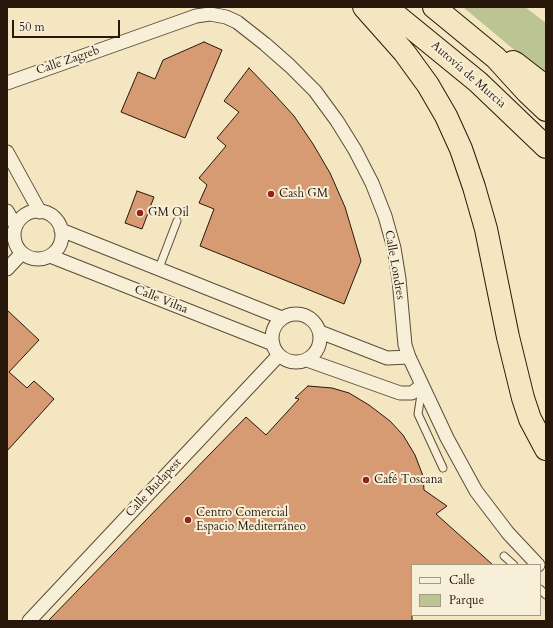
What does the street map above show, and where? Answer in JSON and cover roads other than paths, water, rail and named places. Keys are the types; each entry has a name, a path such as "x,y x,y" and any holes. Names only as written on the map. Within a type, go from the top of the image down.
{"highway":[{"path":"364,7 404,52 428,85 443,109 462,149 486,229 523,398 530,419 546,449"},
{"name":"Autovía de Murcia","path":"386,7 478,82 546,147"},
{"path":"434,7 496,58 527,92 546,110"},
{"path":"496,58 516,63 546,87"}],"street":[{"name":"Calle Londres","path":"196,16 210,14 226,16 237,22 290,66 315,91 337,121 355,150 372,183 385,216 394,248 400,286 405,345 409,357 447,438 476,491 508,533 537,564"},
{"name":"Calle Zagreb","path":"7,83 196,16"},
{"path":"7,152 40,212"},
{"path":"7,211 16,226"},
{"path":"32,212 40,212 47,213 54,217 61,230 62,238 56,252 43,259 35,259 22,253 14,241 14,234 16,226 25,215 32,212"},
{"path":"61,230 160,268 282,318"},
{"path":"7,269 22,253"},
{"name":"Calle Vilna","path":"50,256 276,350"},
{"path":"297,314 311,319 320,332 318,348 314,355 307,360 295,362 283,358 276,350 272,335 282,318 297,314"},
{"path":"320,332 387,358 409,357"},
{"name":"Calle Budapest","path":"29,621 276,350"},
{"path":"307,360 400,393 412,393 422,385"}],"lane":[{"path":"160,268 178,221"},
{"path":"422,385 418,414 443,468"},
{"path":"504,556 513,564"}],"place":[{"name":"Cash GM","path":"271,194"},
{"name":"GM Oil","path":"140,213"},
{"name":"Café Toscana","path":"366,480"},
{"name":"Centro Comercial Espacio Mediterráneo","path":"188,520"}]}
